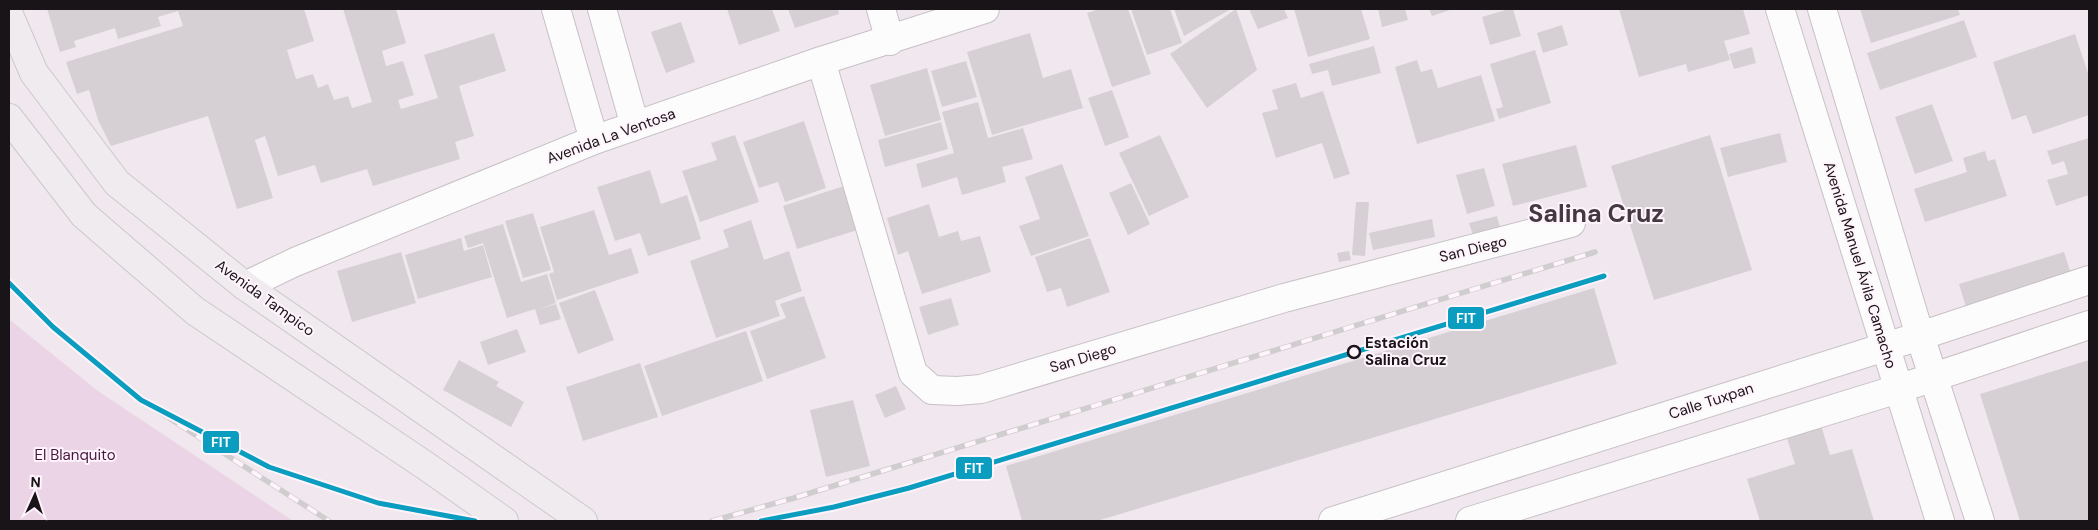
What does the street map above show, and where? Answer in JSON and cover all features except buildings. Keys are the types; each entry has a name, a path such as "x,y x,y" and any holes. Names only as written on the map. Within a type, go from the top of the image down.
{"main road":[{"name":"Avenida Tampico","path":"9,15 34,73 117,183 245,286 583,521"},
{"path":"9,118 84,215 195,311 426,466 504,521"}],"street":[{"path":"556,9 594,140"},
{"path":"602,9 635,126"},
{"path":"881,9 890,41"},
{"name":"Avenida La Ventosa","path":"245,286 295,262 594,140 821,61 890,41 985,9"},
{"name":"Avenida Manuel Ávila Camacho","path":"1780,9 1940,521"},
{"path":"1822,9 1920,336 1980,521"},
{"name":"San Diego","path":"821,61 913,373 932,390 956,392 981,389 1284,298 1571,223"},
{"name":"Calle Tuxpan","path":"1346,519 1667,415 1920,336 2089,280"},
{"path":"1470,521 1898,389 2089,325"},
{"path":"1667,415 1680,455"}],"green space":[{"name":"El Blanquito","path":"9,319 98,391 293,521 9,521"}],"railway":[{"path":"712,521 794,498 1595,252"},
{"path":"141,400 329,521"}],"transit line":[{"name":"FIT","path":"761,521 834,507 909,488 1604,276"},
{"name":"FIT","path":"9,283 53,327 141,400 269,467 378,503 475,521"}],"place":[{"name":"Estación Salina Cruz","path":"1354,352"}],"district":[{"name":"Salina Cruz","path":"1596,213"}]}
